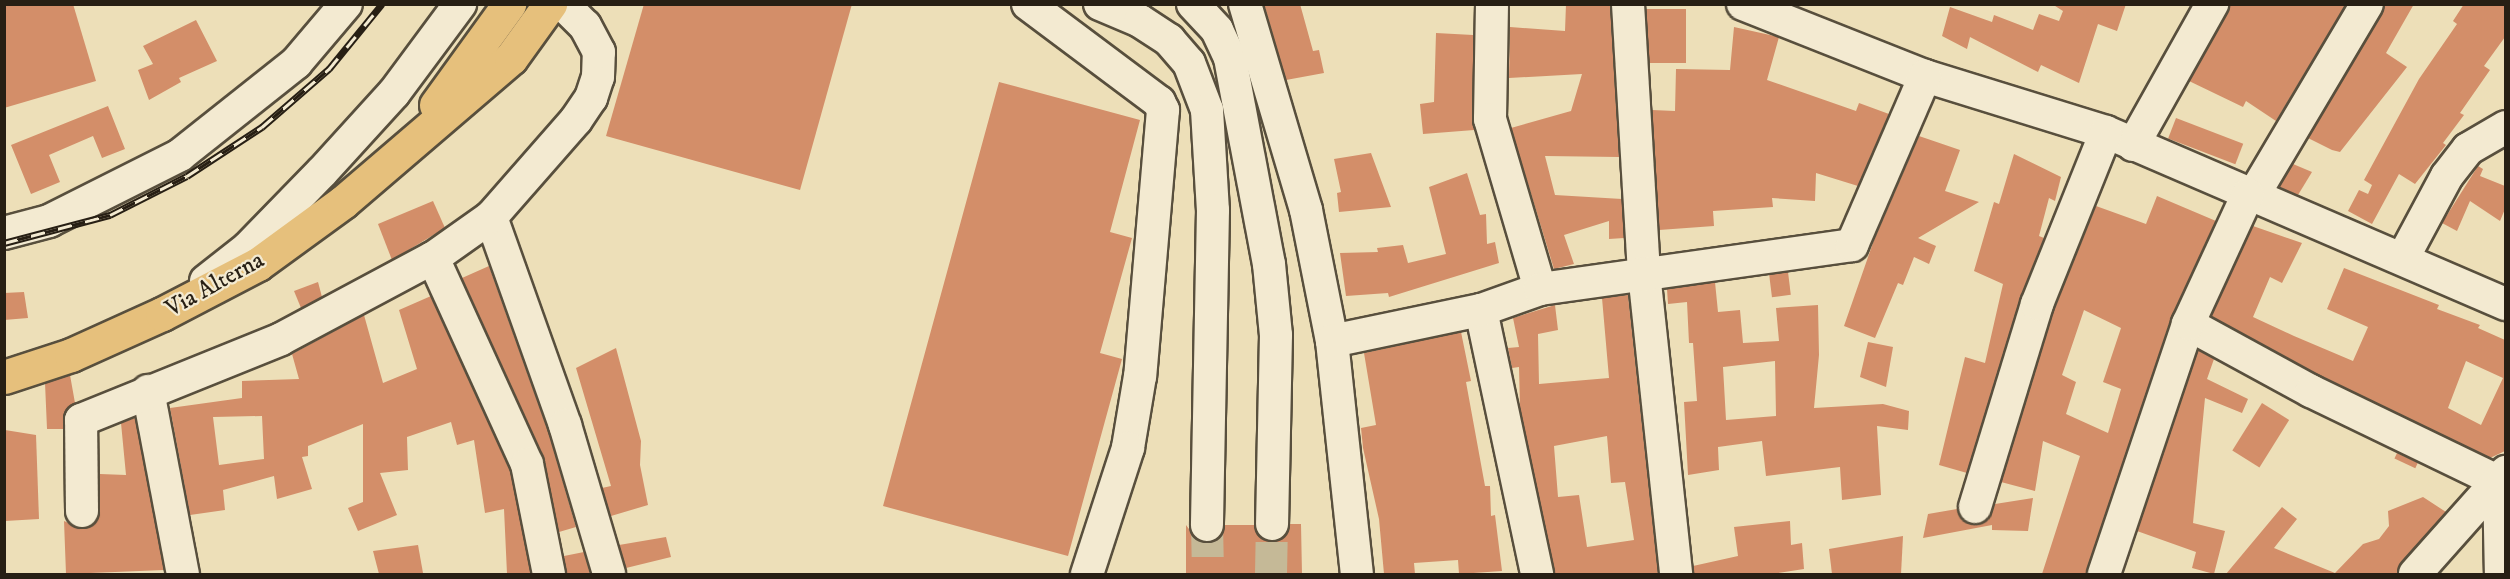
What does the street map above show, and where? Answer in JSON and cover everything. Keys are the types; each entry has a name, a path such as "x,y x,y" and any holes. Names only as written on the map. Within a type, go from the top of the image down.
{"main road":[{"name":"Via Alterna","path":"401,152 509,4"},
{"name":"Via Alterna","path":"4,377 71,355 162,314 258,264 343,202 511,58 550,4"}],"street":[{"path":"4,233 49,221 180,155 296,63 346,4"},
{"path":"162,314 248,248 322,172 394,93 460,4"},
{"path":"82,512 81,420 148,391 282,339 433,258 491,217 576,120 591,98 598,77 598,52 585,26 563,4"},
{"path":"1028,4 1159,102 1163,110 1140,376 1128,448 1087,574"},
{"path":"1100,4 1140,21 1169,40 1189,63 1207,110 1213,210 1207,525"},
{"path":"1193,4 1217,30 1230,58 1269,264 1276,335 1272,524"},
{"path":"1245,4 1306,210 1332,341 1357,574"},
{"path":"1492,4 1490,119 1540,289"},
{"path":"1628,4 1644,273 1676,574"},
{"path":"2133,145 2212,4"},
{"path":"2104,574 2188,324 2250,195 2367,4"},
{"path":"1759,7 1925,76 2106,132 2403,258 2505,304"},
{"path":"1332,341 1481,310 1540,289 1852,245 1925,76"},
{"path":"2403,258 2447,177 2468,149 2505,127"},
{"path":"1975,507 2037,304 2106,132"},
{"path":"491,217 565,425 609,574"},
{"path":"433,258 527,464 549,574"},
{"path":"1481,310 1537,574"},
{"path":"2188,324 2311,391 2502,477"},
{"path":"148,391 183,574"},
{"path":"2415,574 2502,477"},
{"path":"2500,574 2502,477"}],"building":[{"path":"4,4 73,4 96,81 4,108"},
{"path":"644,4 852,4 800,190 606,136"},
{"path":"1264,4 1300,4 1313,51 1319,50 1324,73 1286,80"},
{"path":"1566,4 1610,4 1619,157 1545,156 1555,195 1622,199 1624,238 1609,239 1609,221 1564,235 1574,264 1554,269 1511,128 1571,111 1582,74 1509,78 1510,27 1565,31"},
{"path":"2052,4 2126,4 2117,31 2098,24 2079,83 2041,65 2038,72 1970,37 1967,49 1942,36 1950,7 1992,22 1994,15 2033,30 2039,14 2059,21 2063,11"},
{"path":"2230,4 2346,4 2276,121 2246,101 2243,107 2189,81"},
{"path":"2385,4 2414,4 2386,53 2407,67 2340,152 2332,150 2308,138"},
{"path":"2464,4 2505,4 2505,37 2484,66 2490,70 2460,113 2464,115 2443,143 2446,145 2415,184 2399,174 2372,224 2348,211 2359,190 2368,194 2372,185 2364,180 2419,79 2457,24 2453,21"},
{"path":"1646,9 1686,9 1686,63 1646,63"},
{"path":"196,20 217,61 179,78 181,82 149,100 138,70 153,64 143,46"},
{"path":"1734,27 1779,37 1767,80 1856,111 1859,103 1889,114 1858,186 1816,173 1815,201 1772,198 1773,207 1713,211 1714,226 1659,230 1652,110 1675,111 1676,69 1730,70"},
{"path":"1436,33 1473,35 1474,130 1423,134 1420,104 1434,102"},
{"path":"999,82 1140,120 1110,232 1132,238 1100,353 1122,359 1068,556 883,506"},
{"path":"108,106 125,149 102,158 93,136 49,155 60,182 31,194 11,145"},
{"path":"2176,118 2243,144 2235,164 2168,139"},
{"path":"1919,136 1960,150 1945,191 1979,202 1918,238 1936,246 1929,264 1914,257 1903,285 1898,283 1875,338 1844,326 1874,240"},
{"path":"1371,153 1391,207 1339,212 1337,193 1341,192 1334,159"},
{"path":"2014,154 2061,177 2055,201 2049,198 2039,236 2044,238 2020,299 1967,473 1939,465 1965,357 1985,363 2003,284 1974,271 1994,202 1999,204"},
{"path":"2293,164 2312,172 2298,195 2279,187"},
{"path":"2478,166 2483,169 2480,176 2505,186 2505,209 2500,221 2470,201 2457,231 2442,223"},
{"path":"1467,173 1480,215 1486,214 1487,244 1495,242 1499,263 1389,297 1388,293 1346,296 1340,253 1378,252 1377,248 1403,245 1408,263 1446,254 1429,187"},
{"path":"2157,196 2216,221 2171,318 2086,574 2042,574 2080,456 2043,441 2035,491 2001,482 2054,310 2096,206 2146,224","holes":["2084,310 2121,328 2103,382 2121,389 2108,433 2066,414 2076,382 2062,375"]},
{"path":"433,201 445,228 392,260 378,224"},
{"path":"2253,226 2302,243 2282,283 2270,277 2253,317 2294,336 2353,361 2368,327 2327,309 2344,268 2439,305 2437,309 2480,325 2478,328 2505,340 2505,451 2490,458 2319,375 2211,316","holes":["2466,361 2503,378 2481,425 2448,408"]},
{"path":"489,266 548,431 576,527 559,532 543,457 462,278"},
{"path":"1788,272 1791,295 1772,297 1769,274"},
{"path":"318,282 322,297 301,308 294,291"},
{"path":"1715,282 1718,312 1740,310 1743,343 1779,341 1776,308 1818,305 1819,355 1814,408 1883,404 1909,411 1908,430 1877,426 1881,495 1842,500 1840,467 1766,476 1762,441 1718,447 1719,470 1688,475 1684,402 1697,401 1693,343 1689,343 1687,302 1668,304 1667,289","holes":["1775,361 1776,416 1726,420 1723,367"]},
{"path":"24,292 28,318 4,320 4,293"},
{"path":"1628,295 1658,574 1554,574 1520,408 1519,367 1512,368 1508,348 1519,347 1513,318 1555,305 1558,330 1538,334 1539,384 1609,378 1602,298","holes":["1607,436 1611,483 1625,482 1634,540 1587,547 1579,495 1558,497 1554,446"]},
{"path":"431,296 510,470 531,574 507,574 504,509 485,513 474,440 457,445 451,422 407,437 408,470 380,473 397,515 358,531 348,508 363,502 363,424 308,446 308,456 302,457 312,489 277,499 274,476 223,490 225,510 190,515 170,408 242,398 242,381 299,379 292,354 364,315 383,383 417,369 399,310","holes":["262,416 264,459 219,465 213,417"]},
{"path":"1461,332 1471,381 1466,382 1485,486 1490,486 1491,516 1495,515 1502,571 1459,574 1458,560 1414,563 1415,574 1384,574 1379,519 1363,448 1361,428 1376,425 1364,353"},
{"path":"1868,342 1893,347 1886,387 1860,377"},
{"path":"616,348 641,441 640,465 648,505 611,516 602,488 611,486 576,368"},
{"path":"2198,350 2214,359 2207,379 2248,399 2242,413 2205,398 2193,523 2225,531 2214,574 2192,568 2196,552 2137,531"},
{"path":"70,375 75,403 66,411 63,429 47,429 45,383"},
{"path":"2262,403 2289,420 2259,467 2232,450"},
{"path":"135,418 164,570 66,574 64,521 82,529 97,520 100,474 126,475 121,423"},
{"path":"5,430 36,435 39,519 5,521"},
{"path":"2397,453 2418,463 2415,468 2394,458"},
{"path":"2423,497 2446,512 2402,562 2398,574 2226,574 2282,507 2297,519 2274,548 2335,573 2363,544 2379,539 2389,526 2388,511"},
{"path":"2033,498 2028,531 1992,530 1992,525 1923,538 1928,514 1957,509 1962,520 1978,525 1988,520 1995,504"},
{"path":"1790,521 1791,545 1802,543 1804,569 1772,574 1694,574 1693,566 1738,556 1734,527"},
{"path":"1290,524 1301,524 1302,574 1186,574 1186,525 1197,540 1207,543 1222,535 1225,525 1254,525 1262,539 1272,542 1287,534"},
{"path":"1903,536 1901,574 1832,574 1829,549"},
{"path":"666,537 671,557 626,568 619,545"},
{"path":"418,545 423,573 379,574 373,551"},
{"path":"584,552 590,574 566,574 564,556"}],"tunnel":[{"path":"1271,574 1272,524"},
{"path":"1207,525 1208,574"}],"railway":[{"path":"4,243 110,215 187,176 262,127 329,69 382,4"}]}
